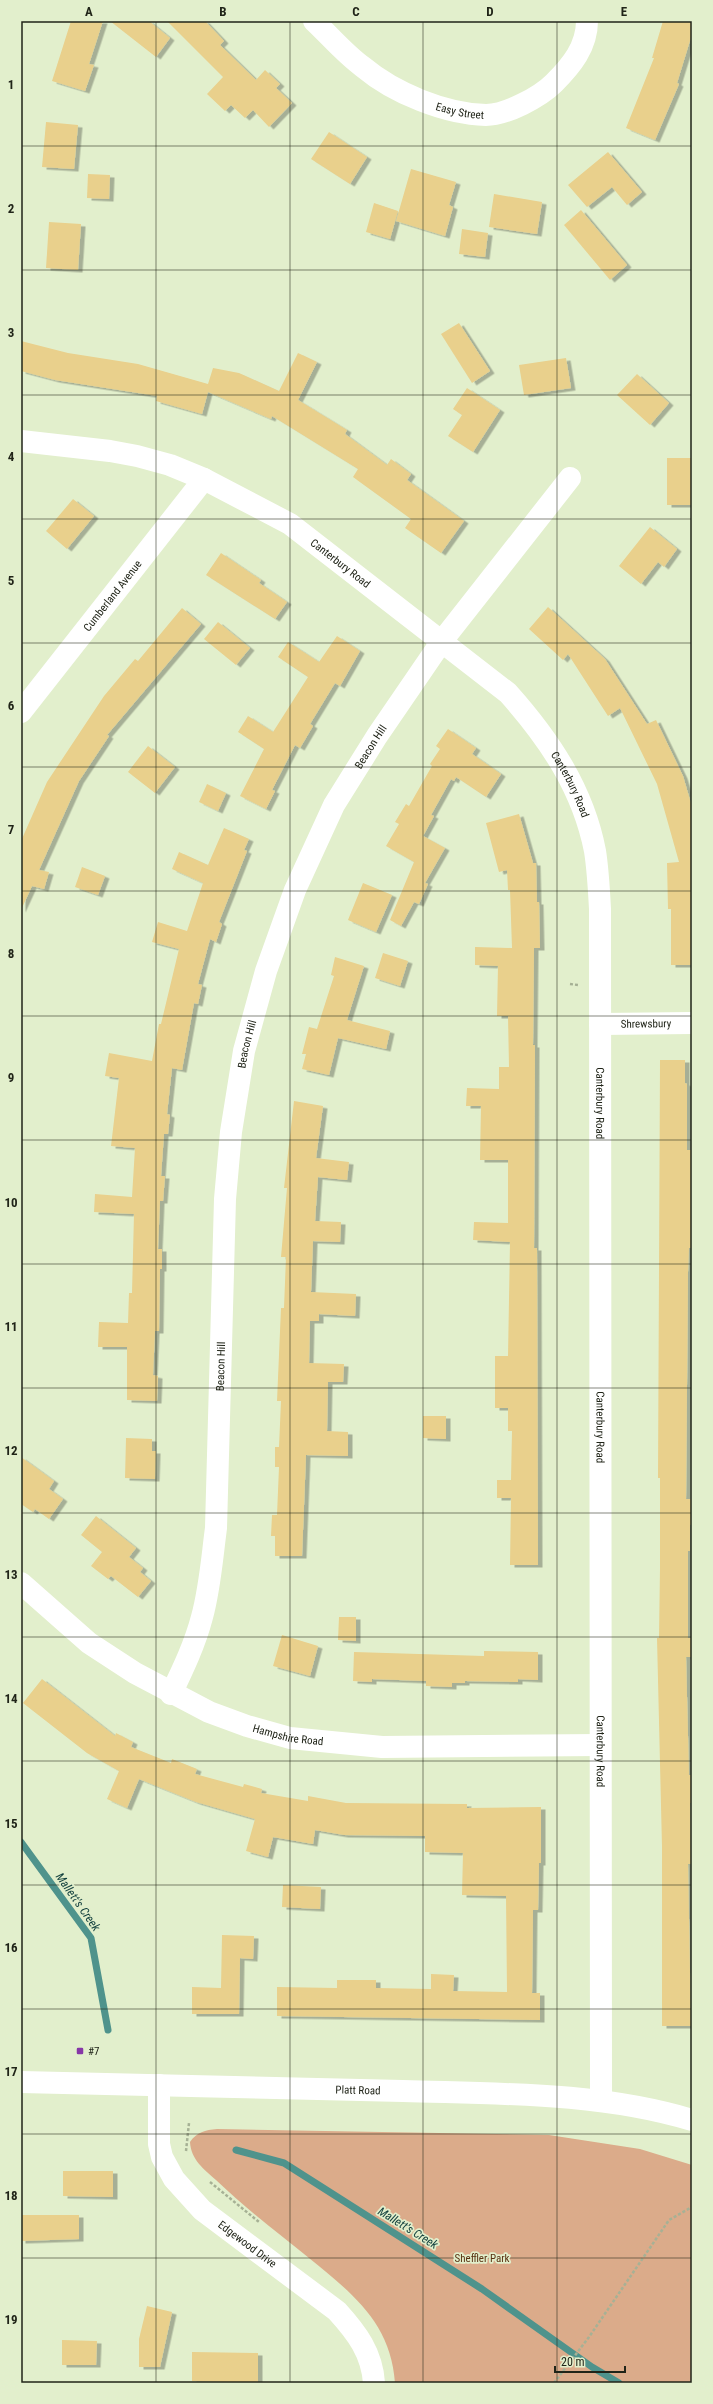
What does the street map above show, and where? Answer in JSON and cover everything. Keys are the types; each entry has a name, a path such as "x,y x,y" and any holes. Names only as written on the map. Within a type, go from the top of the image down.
{"street":[{"name":"Easy Street","path":"314,21 363,68 405,94 455,112 488,115 520,105 547,91 574,62 587,31 588,21"},
{"name":"Canterbury Road","path":"21,441 110,451 137,456 170,465 204,479 290,524 508,693 535,724 562,763 581,802 595,851 600,902 599,1745 601,2100"},
{"name":"Beacon Hill","path":"171,1694 190,1652 202,1617 212,1566 216,1520 225,1199 231,1132 244,1051 274,948 295,890 334,805 377,736 442,641 570,478"},
{"name":"Cumberland Avenue","path":"21,712 204,479"},
{"name":"Shrewsbury","path":"600,1024 692,1023"},
{"name":"Hampshire Road","path":"21,1583 89,1643 134,1674 209,1712 247,1726 290,1738 336,1744 382,1747 599,1745"},
{"name":"Platt Road","path":"21,2082 468,2093 601,2100 665,2112 692,2120"},
{"name":"Edgewood Drive","path":"159,2085 159,2144 162,2157 174,2179 202,2210 337,2311 355,2331 369,2355 374,2383"}],"path":[{"path":"554,2383 589,2337 669,2220 692,2207"}],"green space":[{"name":"Sheffler Park","path":"217,2129 549,2135 640,2149 692,2165 692,2383 395,2383 392,2362 386,2343 367,2311 340,2284 238,2200 199,2164 193,2154 190,2142 195,2136 202,2132"}],"building":[{"path":"71,21 103,21 89,64 94,65 85,91 52,81"},
{"path":"110,21 149,21 170,38 156,57"},
{"path":"167,21 205,21 224,41 220,45 256,80 265,70 280,84 276,88 292,103 269,127 253,110 245,118 231,105 225,111 207,94 223,77"},
{"path":"663,21 692,21 692,34 677,83 679,84 655,140 626,128 654,58 652,58"},
{"path":"46,122 78,125 74,169 42,167"},
{"path":"329,132 367,157 350,184 311,159"},
{"path":"608,152 642,192 627,205 612,187 587,207 568,185"},
{"path":"411,169 456,182 449,205 453,207 445,236 396,221"},
{"path":"88,174 110,175 109,199 87,198"},
{"path":"494,194 542,202 537,234 489,227"},
{"path":"374,203 398,211 390,239 366,232"},
{"path":"581,210 627,265 610,280 564,225"},
{"path":"49,222 81,224 78,270 46,268"},
{"path":"462,229 488,233 485,257 459,254"},
{"path":"459,323 490,371 472,383 441,334"},
{"path":"21,341 68,353 138,364 208,384 213,368 239,373 279,391 298,353 317,362 298,400 347,430 345,434 387,465 391,459 411,474 407,480 464,521 441,553 405,528 411,519 353,477 358,469 272,416 271,419 208,392 202,414 156,401 157,396 55,380 21,371"},
{"path":"566,358 571,388 524,395 519,365"},
{"path":"637,374 669,403 650,425 617,395"},
{"path":"467,388 500,410 473,452 448,436 462,415 453,409"},
{"path":"667,458 692,458 692,505 667,505"},
{"path":"73,499 94,516 67,549 46,531"},
{"path":"650,527 677,549 664,567 658,562 641,584 619,566"},
{"path":"221,553 261,580 259,583 287,602 275,619 206,575"},
{"path":"548,607 605,659 647,724 656,720 683,776 692,807 692,965 671,965 671,909 668,909 667,863 679,862 657,784 620,708 608,716 568,654 563,660 529,629"},
{"path":"182,608 201,624 107,735 109,736 79,781 39,870 49,872 44,889 32,886 21,910 21,841 47,782 104,696 135,659 138,661"},
{"path":"218,622 250,648 236,665 204,639"},
{"path":"337,636 360,651 340,686 335,683 310,724 313,726 300,748 295,745 272,790 275,791 266,809 240,796 264,749 238,732 248,716 273,732 308,677 278,657 288,642 319,662"},
{"path":"448,729 476,748 472,754 501,774 486,797 456,777 454,781 451,779 431,815 434,816 423,836 445,848 425,883 428,884 419,904 414,902 401,926 390,920 414,862 386,846 399,824 395,822 406,804 409,806 432,766 430,764 440,749 436,746"},
{"path":"148,746 175,767 155,793 128,772"},
{"path":"207,784 226,793 218,811 199,802"},
{"path":"519,814 533,863 536,863 537,902 539,902 540,948 534,948 533,1045 535,1045 534,1248 537,1248 538,1565 510,1565 511,1498 497,1498 497,1480 511,1480 512,1431 508,1431 508,1408 495,1408 495,1356 508,1356 510,1242 473,1240 474,1222 508,1223 508,1160 480,1160 481,1106 466,1106 467,1088 499,1089 499,1067 509,1067 508,1016 497,1016 498,966 475,965 475,947 512,948 510,890 508,890 507,870 499,872 486,823"},
{"path":"224,828 249,839 244,850 247,851 219,922 222,924 216,942 210,939 198,984 202,985 198,1004 194,1003 182,1070 172,1068 167,1114 170,1115 168,1134 164,1134 161,1176 165,1176 163,1201 160,1201 158,1249 162,1249 162,1269 160,1269 159,1331 155,1331 153,1375 158,1376 157,1401 127,1400 127,1347 98,1347 99,1322 128,1323 129,1293 132,1293 134,1214 94,1212 95,1194 132,1197 135,1148 111,1146 119,1078 105,1076 109,1053 152,1061 159,1024 161,1024 179,949 152,942 158,922 187,931 203,883 172,869 179,852 208,865"},
{"path":"82,867 105,876 98,895 75,887"},
{"path":"363,883 392,895 376,932 348,920"},
{"path":"383,953 408,961 400,986 375,978"},
{"path":"335,957 364,966 347,1020 390,1031 386,1049 338,1038 329,1075 302,1069 306,1054 302,1054 309,1027 317,1029 334,976 331,975"},
{"path":"660,1060 685,1060 685,1083 687,1084 687,1150 692,1150 692,1248 689,1248 688,1272 686,1499 692,1499 690,1551 688,1551 688,1638 692,1638 692,1657 686,1657 689,1775 692,1775 692,1803 690,1803 691,1864 688,1864 691,2026 662,2026 662,1847 657,1638 659,1638 660,1568 660,1478 658,1478"},
{"path":"294,1101 323,1106 316,1158 349,1162 347,1180 318,1177 315,1221 341,1222 340,1242 313,1241 311,1292 356,1294 355,1316 319,1314 319,1321 310,1321 309,1363 344,1364 343,1382 328,1382 327,1431 348,1432 348,1456 306,1455 302,1556 275,1556 275,1536 271,1536 272,1515 277,1515 279,1467 275,1467 275,1447 279,1447 281,1401 277,1401 281,1308 284,1308 286,1257 281,1257 287,1188 284,1188"},
{"path":"423,1416 446,1416 446,1439 423,1438"},
{"path":"126,1438 152,1439 152,1451 156,1451 155,1479 125,1478"},
{"path":"21,1457 54,1481 49,1489 63,1499 49,1519 35,1509 33,1512 21,1504"},
{"path":"96,1516 136,1548 129,1557 143,1568 140,1572 151,1581 138,1597 111,1576 108,1579 91,1566 102,1552 81,1535"},
{"path":"339,1617 356,1617 356,1641 338,1640"},
{"path":"282,1635 318,1646 310,1676 273,1666"},
{"path":"484,1651 538,1652 538,1680 518,1679 518,1682 465,1681 465,1683 452,1683 452,1687 426,1686 426,1681 372,1679 372,1682 353,1681 354,1652 484,1656"},
{"path":"42,1679 115,1736 116,1733 133,1742 131,1747 171,1763 172,1759 197,1769 195,1774 243,1787 244,1784 262,1789 261,1793 308,1801 308,1796 346,1803 467,1804 467,1808 541,1807 541,1863 539,1863 538,1910 533,1910 532,1993 540,1993 540,2020 277,2016 277,1987 337,1988 337,1980 376,1980 376,1988 431,1989 431,1974 454,1975 453,1991 507,1992 506,1896 462,1895 463,1853 425,1852 425,1836 344,1835 315,1830 313,1844 273,1837 268,1857 246,1851 255,1819 196,1802 139,1779 127,1808 107,1799 119,1771 87,1753 23,1703"},
{"path":"283,1885 321,1887 320,1909 282,1907"},
{"path":"222,1935 254,1936 253,1959 240,1958 239,2014 192,2014 192,1987 221,1988"},
{"path":"63,2171 113,2171 113,2197 63,2196"},
{"path":"21,2215 79,2215 79,2239 21,2241"},
{"path":"147,2306 172,2312 160,2367 139,2367 139,2339"},
{"path":"62,2340 97,2341 96,2365 62,2365"},
{"path":"192,2352 258,2353 258,2383 192,2381"}],"waterway":[{"name":"Mallett's Creek","path":"21,1842 91,1938 108,2030"},
{"name":"Mallett's Creek","path":"236,2150 284,2163 482,2289 592,2367 619,2383"}],"place":[{"name":"#7","path":"80,2051"}]}
